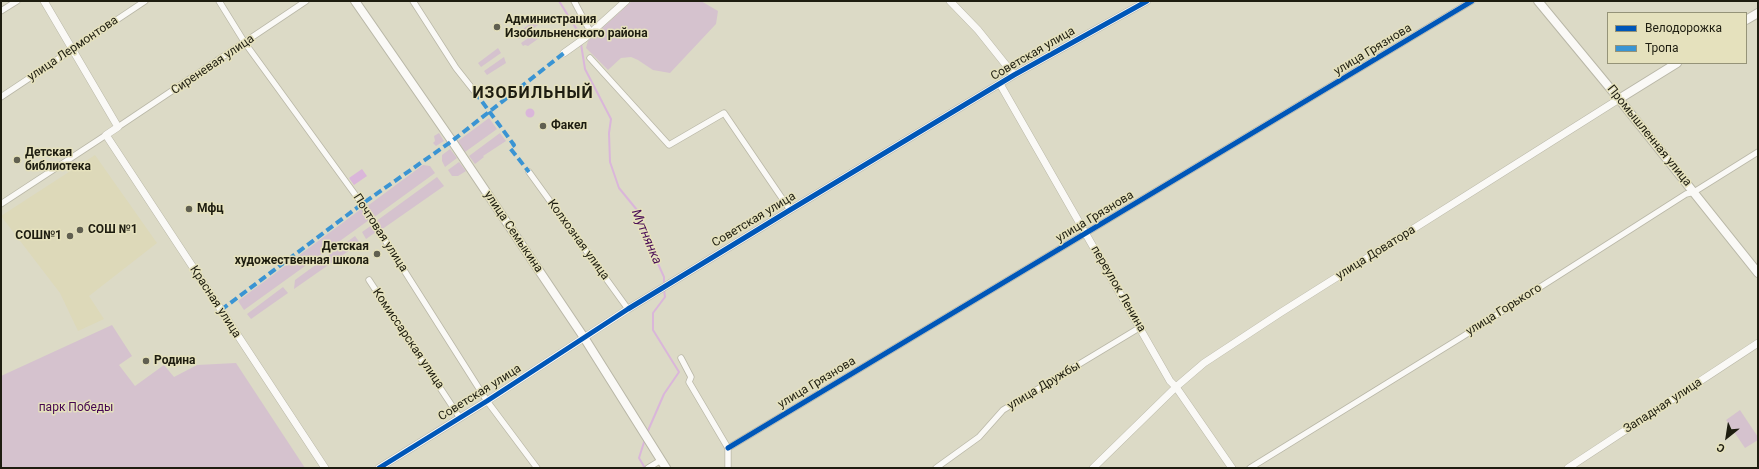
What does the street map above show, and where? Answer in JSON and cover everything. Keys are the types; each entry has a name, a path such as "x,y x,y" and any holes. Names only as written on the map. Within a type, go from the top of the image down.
{"main road":[{"name":"улица Семыкина","path":"355,1 585,339 666,468"},
{"name":"Промышленная улица","path":"1538,1 1619,99 1758,273"},
{"path":"1747,19 1758,13"},
{"name":"улица Доватора","path":"1619,99 1675,64"}],"street":[{"path":"1,11 17,1"},
{"path":"1,204 118,127 44,1"},
{"name":"улица Лермонтова","path":"1,97 145,1"},
{"name":"Почтовая улица","path":"219,1 245,43 362,204 487,401 538,468"},
{"name":"Сиреневая улица","path":"118,127 306,1"},
{"path":"413,1 456,68 475,92"},
{"path":"574,1 588,35"},
{"path":"564,53 588,35 626,1"},
{"path":"950,1 978,30 1014,76"},
{"name":"Советская улица","path":"379,468 585,339 628,309 790,210 1000,84 1147,1"},
{"name":"улица Грязнова","path":"728,448 1472,1"},
{"path":"590,58 669,144 724,113 790,210"},
{"name":"переулок Ленина","path":"1000,84 1170,381 1176,387 1232,468"},
{"name":"улица Доватора","path":"1093,468 1176,387 1204,362 1619,99"},
{"name":"Красная улица","path":"106,135 325,468"},
{"name":"улица Горького","path":"1250,468 1462,337 1686,194 1694,192 1758,152"},
{"name":"Колхозная улица","path":"528,172 628,309"},
{"name":"Комиссарская улица","path":"369,280 460,418"},
{"name":"улица Дружбы","path":"936,468 979,437 1003,410 1140,328"},
{"name":"Западная улица","path":"1568,468 1758,343"},
{"path":"681,358 691,377 689,382 728,448 728,468"},
{"path":"649,467 661,460"}],"shaded area":[{"path":"528,109 532,109 534,113 532,117 528,117 526,115 526,111"},
{"name":"СОШ №1","path":"95,155 157,243 89,296 104,319 78,331 60,293 1,216"},
{"path":"362,169 367,176 354,185 349,178"}],"green space":[{"path":"632,1 701,1 718,11 716,24 670,73 653,70 631,57 621,58 608,70 586,48 588,41"},
{"path":"535,20 538,25 519,39 515,35"},
{"path":"541,29 544,31 542,36 528,46 523,46 521,43"},
{"path":"498,48 501,53 481,67 478,63"},
{"path":"504,57 506,63 487,75 484,71"},
{"path":"489,118 497,129 465,152 458,141"},
{"path":"439,133 444,141 436,146 433,143 435,141 434,136"},
{"path":"500,133 506,141 483,156 484,157 475,164 469,156"},
{"path":"450,149 457,158 445,167 442,161 442,155"},
{"path":"459,162 466,171 458,176 452,176 448,170"},
{"path":"423,165 430,166 435,173 373,218 366,207"},
{"path":"437,177 444,186 381,230 375,222"},
{"path":"361,209 369,220 244,310 238,301"},
{"path":"372,225 376,232 366,239 362,232"},
{"path":"355,236 360,243 294,289 295,280"},
{"path":"283,287 288,293 251,319 247,314"},
{"name":"парк Победы","path":"112,325 132,356 119,365 135,386 164,365 174,377 197,365 236,363 305,468 1,468 1,376"},
{"path":"1740,410 1758,437 1758,440 1745,448 1726,420"}],"waterway":[{"name":"Мутнянка","path":"559,1 579,33 580,40"},
{"name":"Мутнянка","path":"581,44 585,69 611,119 609,133 610,162 619,188 637,210 644,233 664,277 664,285"},
{"name":"Мутнянка","path":"647,433 664,394 679,372 653,330 653,313 665,297 664,290"},
{"name":"Мутнянка","path":"645,439 639,458 645,468"}],"marked path":[{"path":"221,310 362,204 452,141 564,53"},
{"path":"475,92 514,145 510,148 529,172"}],"cycle path":[{"path":"379,468 487,401 628,309 790,210 1014,75 1147,1"},
{"path":"728,448 1472,1"}],"place":[{"name":"Администрация Изобильненского района","path":"497,27"},
{"name":"Факел","path":"543,126"},
{"name":"Детская библиотека","path":"17,160"},
{"name":"Мфц","path":"189,209"},
{"name":"СОШ №1","path":"80,230"},
{"name":"СОШ№1","path":"70,236"},
{"name":"Детская художественная школа","path":"377,254"},
{"name":"Родина","path":"146,361"}],"district":[{"name":"ИЗОБИЛЬНЫЙ","path":"533,94"}]}
